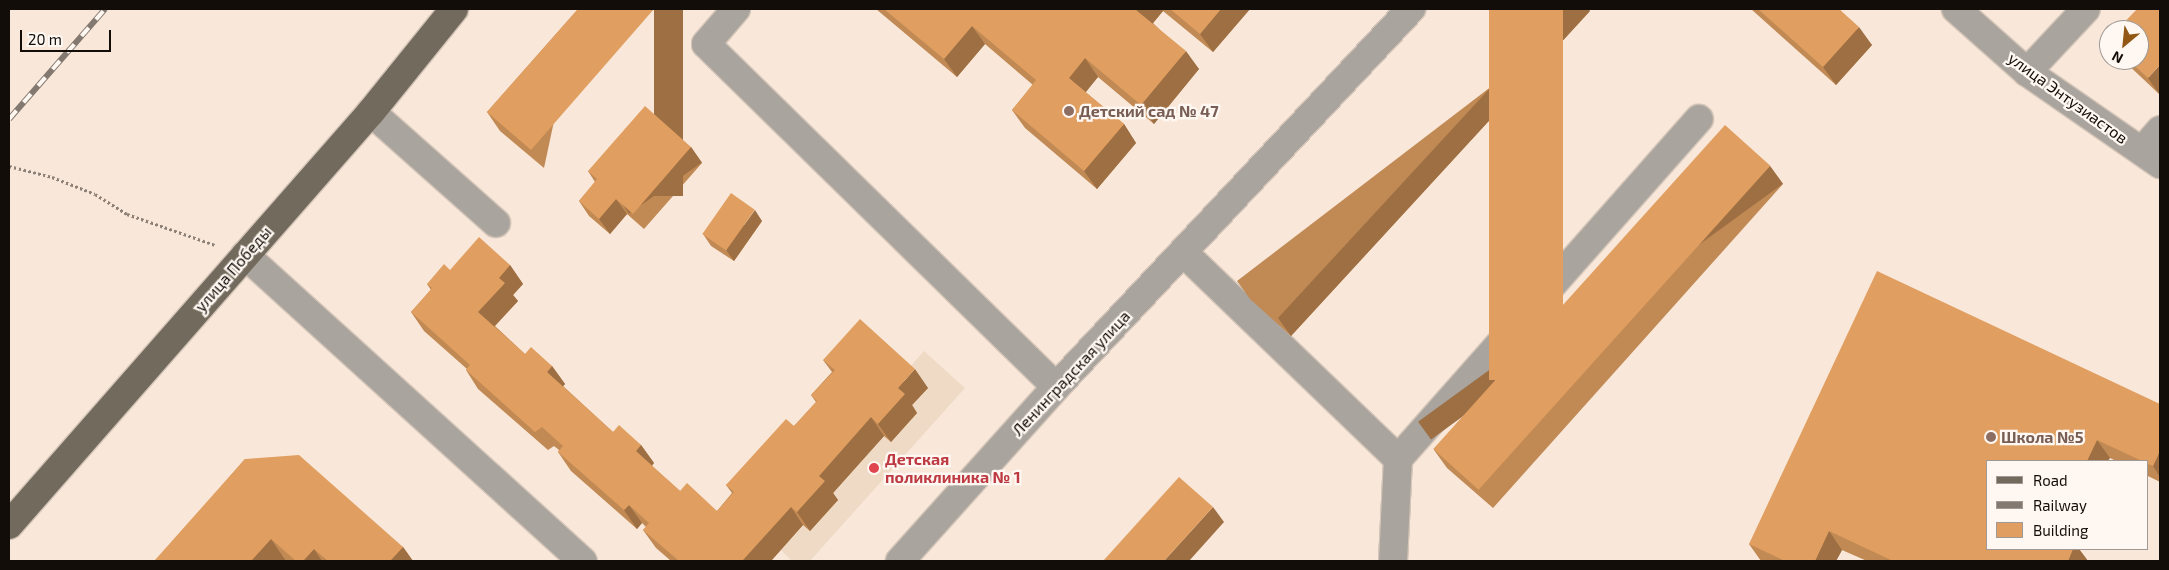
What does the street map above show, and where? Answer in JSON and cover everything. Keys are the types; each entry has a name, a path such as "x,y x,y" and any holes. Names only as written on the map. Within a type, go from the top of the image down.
{"main road":[{"name":"улица Победы","path":"9,525 371,112 454,9"}],"street":[{"path":"736,9 706,44 1056,387"},
{"name":"Ленинградская улица","path":"900,561 1056,387 1411,9"},
{"name":"улица Энтузиастов","path":"1956,9 2027,72 2151,158"},
{"path":"2027,72 2086,9"},
{"path":"371,112 496,223"},
{"path":"1393,561 1398,458 1699,119"},
{"path":"2151,158 2160,130"},
{"path":"1182,252 1398,458"},
{"path":"239,262 584,561"}],"path":[{"path":"9,166 52,177 95,194 127,214 211,243 239,262"}],"shaded area":[{"name":"Детская поликлиника № 1","path":"924,351 965,388 810,561 792,561 781,550 884,436 891,442 917,413 911,406 908,369"}],"building":[{"path":"578,9 654,9 531,150 487,112"},
{"name":"Детский сад № 47","path":"884,9 1137,9 1186,51 1141,105 1085,58 1069,78 1124,124 1084,171 1012,110 1036,80 972,26 944,59"},
{"path":"1170,9 1221,9 1200,34"},
{"path":"1489,9 1563,9 1563,380 1489,380"},
{"path":"1758,9 1839,9 1859,27 1823,67"},
{"path":"2137,9 2160,9 2160,65 2148,78 2139,70 2149,70 2149,20 2127,20"},
{"path":"645,106 691,147 633,214 616,199 599,219 579,201 597,179 588,171"},
{"path":"1725,125 1770,166 1479,490 1433,449"},
{"path":"731,193 755,210 726,251 702,234"},
{"path":"479,237 510,265 499,278 505,283 478,312 525,354 531,347 552,366 547,372 613,432 619,425 641,445 636,451 680,491 687,483 717,511 734,492 726,485 786,419 794,426 817,401 811,395 835,370 823,360 860,319 915,369 898,388 905,394 878,424 871,417 819,476 825,481 797,512 791,507 742,561 679,561 643,530 649,523 629,505 624,510 558,452 563,446 542,427 535,432 466,370 470,365 411,312 432,288 427,284 444,264 450,270"},
{"name":"Школа №5","path":"1877,271 2160,404 2160,451 2153,466 2149,464 2149,460 2140,460 2097,440 2087,460 1986,460 1986,550 2073,550 2068,561 1893,561 1829,531 1815,561 1785,561 1749,544"},
{"path":"299,455 403,547 390,561 328,561 314,549 303,561 296,561 271,539 251,561 155,560 245,459"},
{"path":"1179,477 1213,507 1164,561 1103,561"}],"railway":[{"path":"9,119 105,9"}],"place":[{"name":"Детский сад № 47","path":"1069,111"},
{"name":"Школа №5","path":"1991,437"},
{"name":"Детская поликлиника № 1","path":"874,468"}]}
